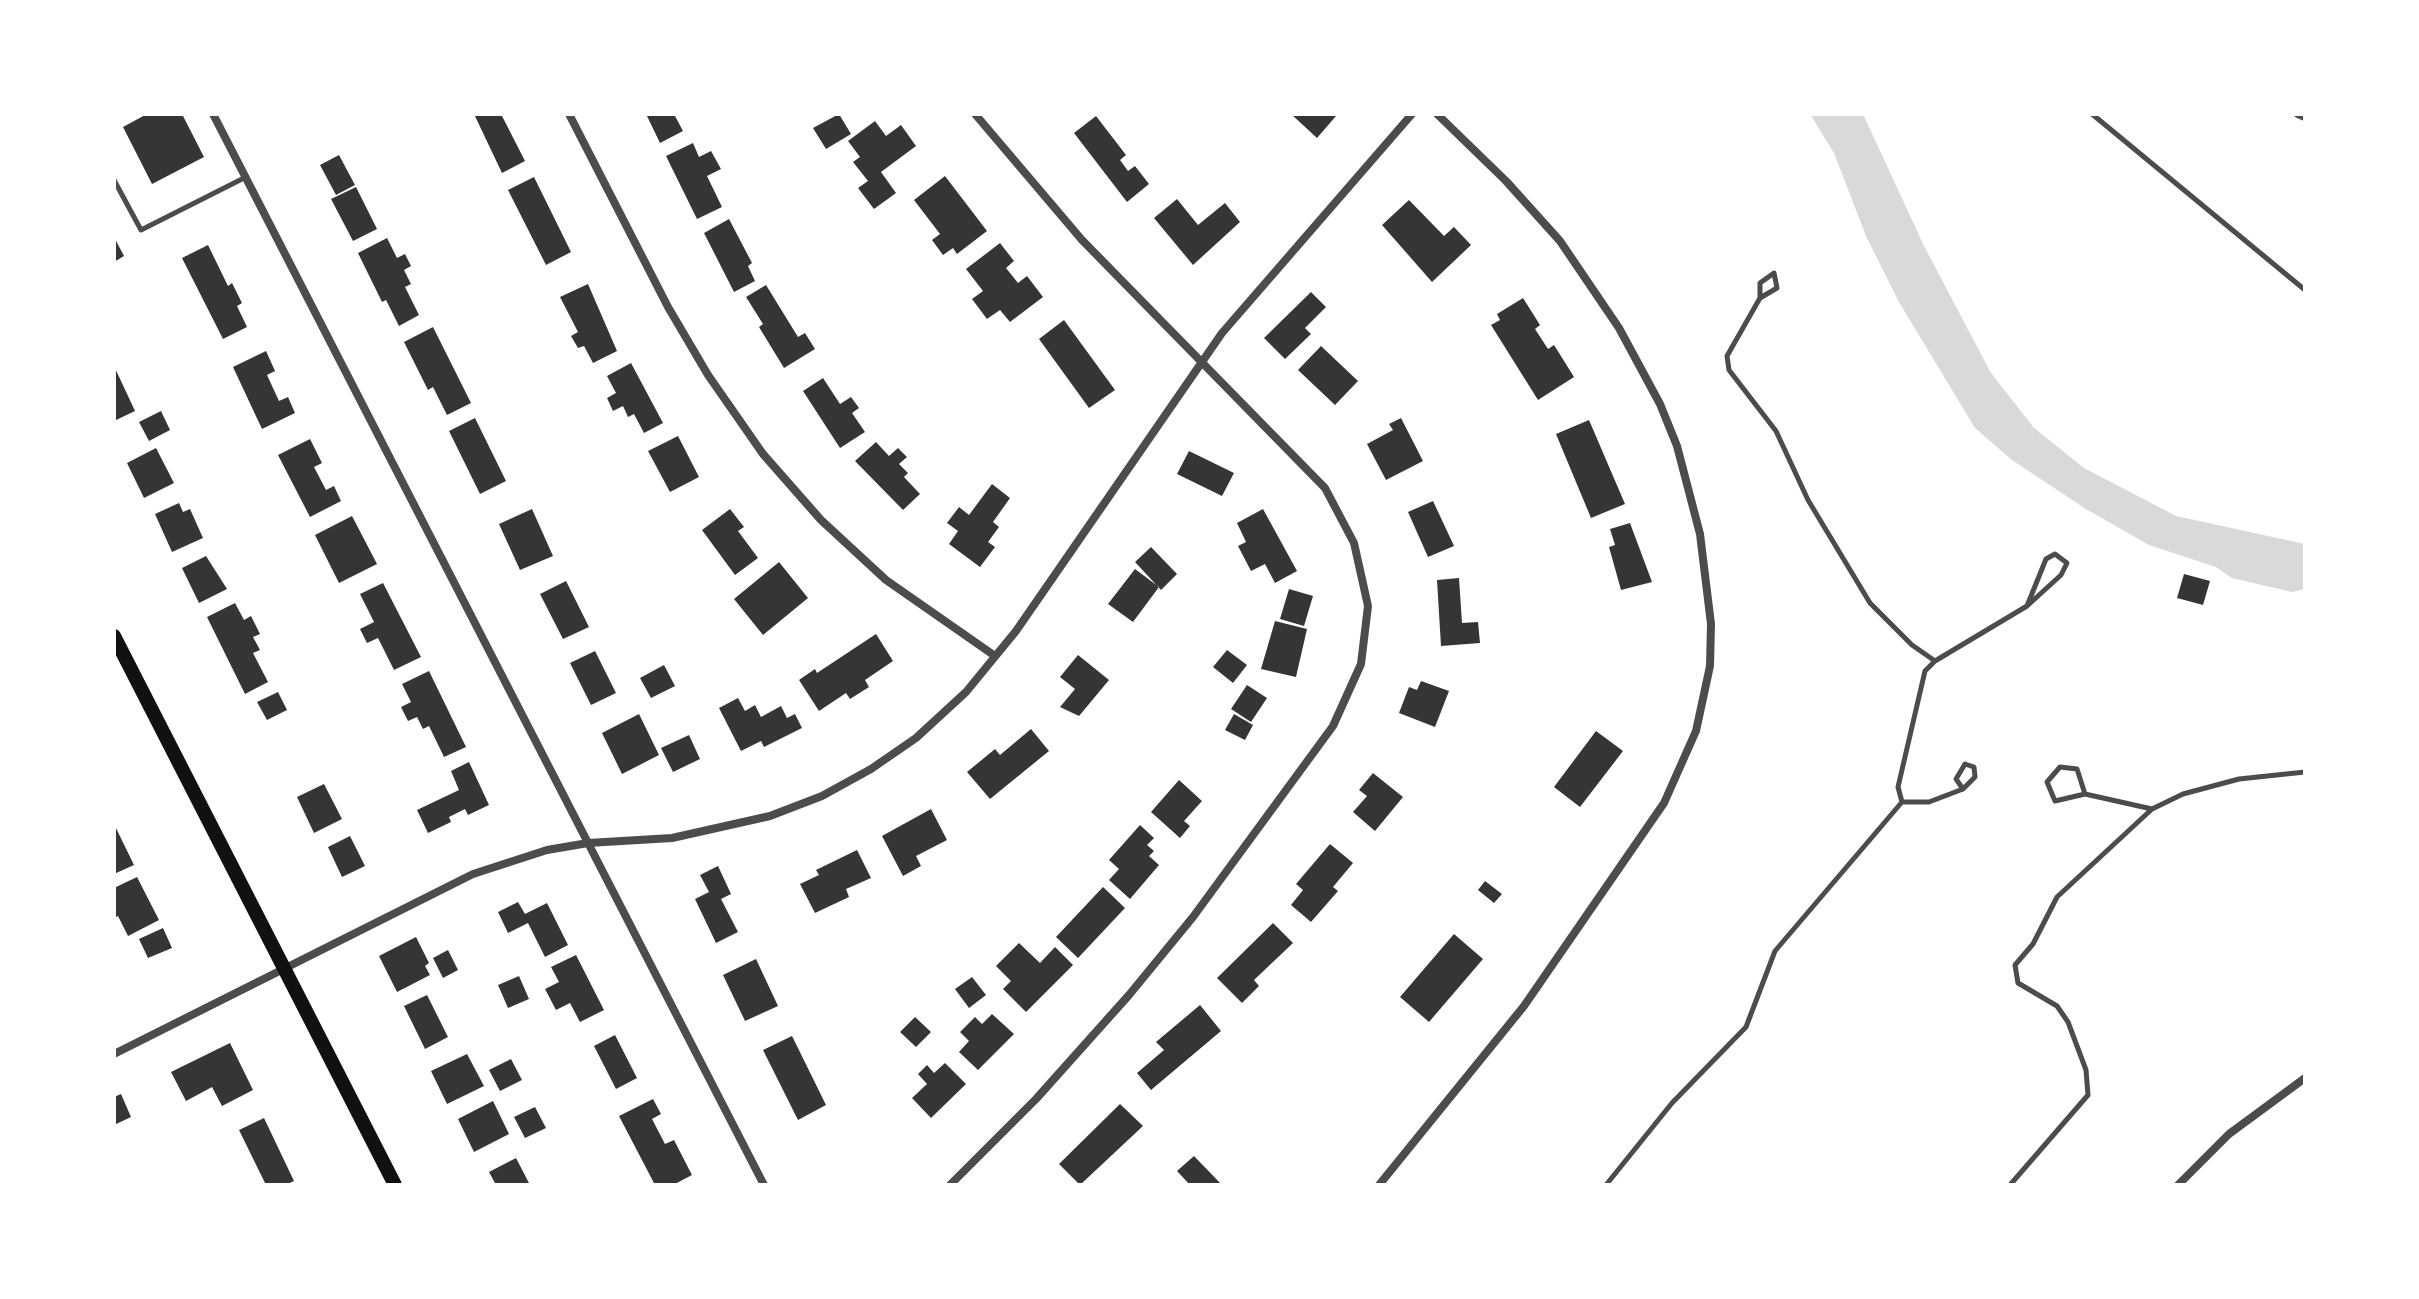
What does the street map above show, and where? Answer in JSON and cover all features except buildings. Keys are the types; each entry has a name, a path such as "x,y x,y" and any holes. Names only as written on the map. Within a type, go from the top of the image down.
{"main road":[{"path":"114,636 395,1185"}],"street":[{"path":"213,114 764,1185"},
{"path":"569,114 668,307 708,375 763,454 821,520 886,580 995,656"},
{"path":"950,1185 1036,1099 1193,917 1333,726 1361,664 1368,606 1361,565 1345,522 1305,464 1082,240 975,114"},
{"path":"114,1054 473,874 547,850 588,843 672,838 716,831 770,816 822,796 871,769 916,738 966,692 995,656 1201,361 1307,233 1412,114"},
{"path":"1379,1185 1524,1006 1664,803 1696,731 1710,666 1711,624 1700,534 1677,446 1660,404 1619,328 1560,241 1506,181 1437,114"},
{"path":"2298,114 2305,117"},
{"path":"2178,1185 2229,1134 2305,1078"}],"lane":[{"path":"2092,114 2305,290"},
{"path":"114,180 141,230 246,177"},
{"path":"1760,298 1777,288 1774,273 1760,283 1760,298 1727,356 1729,370 1776,431 1808,500 1870,603 1912,645 1935,661"},
{"path":"1902,802 1898,787 1925,671 1935,661 2027,606 2061,575 2067,563 2055,554 2046,559 2027,606"},
{"path":"1606,1185 1672,1103 1746,1027 1775,951 1902,802 1929,802 1963,789 1975,777 1974,767 1965,764 1956,779 1963,789"},
{"path":"2085,794 2077,769 2060,767 2047,782 2055,801 2085,794 2152,809"},
{"path":"2010,1185 2088,1095 2086,1070 2068,1022 2057,1006 2018,983 2015,965 2033,944 2057,897 2152,809 2183,794 2239,779 2305,772"}],"shaded area":[{"path":"1810,114 1863,114 1924,246 1991,373 2034,428 2084,468 2176,516 2305,544 2305,589 2292,592 2232,578 2216,567 2149,545 2086,509 2012,460 1975,428 1899,302 1866,236 1834,153"}]}
